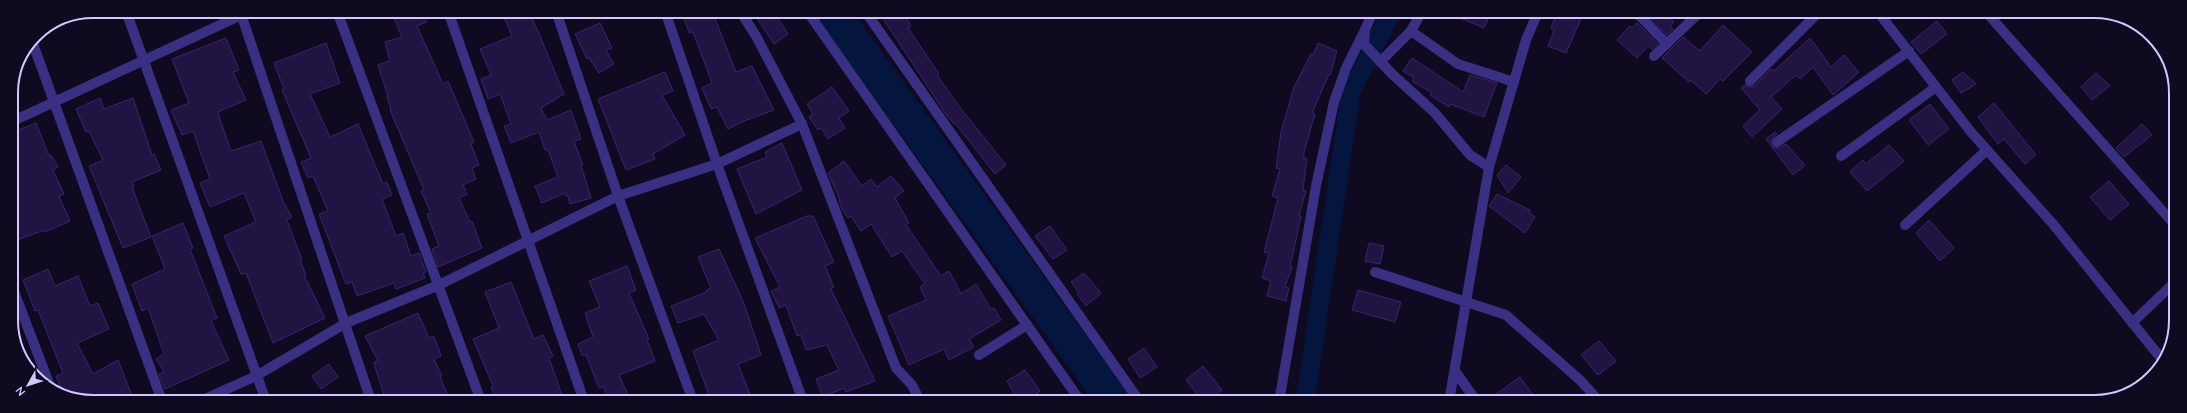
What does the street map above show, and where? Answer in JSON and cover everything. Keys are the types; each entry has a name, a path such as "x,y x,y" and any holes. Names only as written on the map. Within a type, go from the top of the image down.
{"street":[{"path":"128,18 264,395"},
{"path":"18,119 230,18"},
{"path":"245,18 369,395"},
{"path":"340,18 479,395"},
{"path":"450,18 582,395"},
{"path":"558,18 618,196 692,395"},
{"path":"667,18 717,164 800,395"},
{"path":"744,18 756,36 802,124 896,368 912,384 917,395"},
{"path":"812,18 1076,395"},
{"path":"870,18 1135,395"},
{"path":"1280,395 1316,186 1334,102 1346,68 1370,18"},
{"path":"1378,59 1411,31 1419,18"},
{"path":"1450,395 1468,301 1489,167 1526,40 1535,18"},
{"path":"1642,18 1667,44"},
{"path":"1654,56 1694,18"},
{"path":"1750,80 1813,18"},
{"path":"1883,18 1987,150 2053,224 2159,356"},
{"path":"1991,18 2169,218"},
{"path":"1365,30 1364,44 1435,112 1470,155 1489,167"},
{"path":"1411,31 1458,64 1514,82"},
{"path":"34,48 160,395"},
{"path":"1777,142 1909,51"},
{"path":"1841,156 1936,87"},
{"path":"213,395 256,376 346,323 439,285 527,239 618,196 717,164 802,124"},
{"path":"1905,225 1987,150"},
{"path":"1375,272 1468,301 1506,315 1580,380 1594,395"},
{"path":"2132,323 2169,288"},
{"path":"18,302 47,378"},
{"path":"979,355 1027,325"},
{"path":"1455,371 1472,395"}],"building":[{"path":"394,18 425,18 427,22 417,26 443,84 448,81 474,142 471,144 479,165 472,168 476,179 463,185 467,194 459,198 470,222 472,221 482,248 438,267 432,249 439,246 427,214 431,213 421,191 424,190 390,110 388,97 378,65 390,61 385,42 402,37"},
{"path":"504,18 532,18 564,94 541,108 547,120 571,110 581,139 574,141 583,165 581,165 591,198 570,204 568,196 566,196 565,193 542,203 535,186 558,177 548,150 545,150 539,132 511,143 504,126 511,124 500,94 488,99 481,79 491,75 480,49 512,36"},
{"path":"684,18 715,18 736,72 752,66 774,110 744,121 728,129 717,107 711,109 702,88 712,83 693,32 689,33"},
{"path":"757,18 778,18 788,34 774,44"},
{"path":"883,18 906,18 911,26 908,28 939,74 937,75 958,105 1006,165 995,174 955,123 954,124 947,116"},
{"path":"1460,18 1488,18 1484,28"},
{"path":"1555,18 1581,18 1566,53 1548,46 1554,31 1551,28"},
{"path":"1651,18 1670,18 1674,22 1670,26 1673,29 1667,35"},
{"path":"1937,21 1947,34 1921,54 1911,42"},
{"path":"600,23 612,48 606,50 614,64 599,73 589,58 587,59 575,34"},
{"path":"1637,23 1658,44 1652,49 1648,46 1637,58 1617,40 1630,26 1632,28"},
{"path":"1723,25 1752,52 1723,81 1720,79 1706,94 1691,80 1689,82 1662,58 1683,37 1700,51"},
{"path":"226,38 239,70 233,72 246,100 218,112 231,151 261,141 283,201 292,217 287,220 302,260 300,260 306,275 304,275 325,318 273,343 246,273 241,274 224,236 256,222 244,193 210,207 200,183 210,179 193,131 182,135 171,110 189,103 172,59"},
{"path":"1810,38 1831,67 1844,55 1859,72 1833,95 1813,67 1800,79 1796,75 1771,97 1782,109 1752,137 1743,126 1760,110 1741,88 1745,85 1749,87 1754,86 1771,69 1774,71"},
{"path":"326,43 340,83 310,94 330,137 358,124 383,184 387,182 392,195 382,199 396,236 403,233 411,256 419,253 426,272 423,273 425,278 396,289 394,283 357,296 352,282 346,284 319,214 328,211 313,176 308,178 301,162 311,158 282,90 284,89 274,63"},
{"path":"1318,43 1337,51 1330,75 1329,74 1312,113 1315,114 1304,152 1304,158 1307,159 1303,190 1306,191 1299,215 1301,216 1290,267 1292,267 1285,287 1289,288 1286,301 1267,296 1271,281 1262,278 1269,253 1264,252 1278,198 1272,196 1280,169 1276,168 1281,132 1294,87 1311,54 1313,55"},
{"path":"1412,58 1463,92 1470,75 1497,83 1484,117 1450,104 1449,107 1430,95 1432,93 1412,81 1414,78 1403,71"},
{"path":"665,72 673,91 662,95 685,135 653,154 655,159 626,170 598,99"},
{"path":"1963,72 1976,84 1961,93 1952,80"},
{"path":"2096,73 2110,86 2092,100 2081,87"},
{"path":"832,87 849,111 839,118 845,128 828,139 821,128 818,130 809,117 813,114 807,104"},
{"path":"100,98 104,109 133,98 152,155 154,154 161,170 132,182 134,186 132,187 151,237 123,248 89,166 103,160 89,131 86,132 76,109"},
{"path":"1994,103 2036,155 2025,164 2004,139 1998,144 1978,117"},
{"path":"1930,104 1949,129 1928,145 1909,120"},
{"path":"36,123 49,156 51,155 58,167 53,170 64,194 59,196 70,221 45,232 44,230 18,240 18,130"},
{"path":"2142,124 2152,135 2124,157 2116,148"},
{"path":"1775,132 1777,134 1771,140 1772,146 1778,148 1786,144 1805,165 1793,175 1766,139"},
{"path":"782,143 802,190 756,214 737,169 767,157 765,152"},
{"path":"1889,145 1904,161 1867,191 1850,172 1863,160 1866,164"},
{"path":"844,161 862,186 871,179 877,187 891,176 904,191 895,198 909,223 906,225 941,276 949,271 961,294 976,284 991,309 994,308 1001,320 969,339 974,347 949,360 944,349 909,365 888,316 926,300 920,287 925,284 902,251 892,257 871,224 861,231 851,216 848,218 842,209 840,200 828,173"},
{"path":"1506,165 1521,177 1508,193 1497,175"},
{"path":"2109,181 2129,204 2110,220 2090,197"},
{"path":"1497,194 1530,210 1529,213 1535,217 1525,233 1489,206"},
{"path":"807,216 813,216 834,262 825,266 834,287 831,289 875,381 846,392 844,388 828,395 822,395 816,379 839,370 827,345 806,350 801,335 797,336 786,305 779,308 771,291 780,287 755,238"},
{"path":"1929,220 1954,248 1940,261 1916,233"},
{"path":"183,223 193,248 190,249 217,318 211,321 229,360 165,389 159,374 164,372 156,359 164,354 148,308 142,311 132,284 165,269 152,236"},
{"path":"1050,226 1067,250 1053,259 1035,236"},
{"path":"1369,243 1384,246 1380,264 1365,261"},
{"path":"719,249 743,301 761,355 738,364 750,395 709,395 693,351 719,340 704,314 678,323 671,306 707,292 706,290 711,288 698,257"},
{"path":"627,266 636,290 629,293 649,339 647,340 655,361 619,375 628,395 607,395 603,387 599,388 586,355 582,355 578,344 593,337 585,313 600,307 589,281"},
{"path":"48,269 55,286 78,276 90,306 98,303 109,329 77,343 93,374 118,360 132,395 93,395 69,391 60,387 56,376 63,373 38,310 35,311 23,280"},
{"path":"1084,273 1101,293 1086,306 1077,294 1079,293 1071,282"},
{"path":"511,282 534,339 543,335 553,356 549,358 562,395 494,395 491,387 493,386 473,339 499,328 485,292"},
{"path":"1358,290 1401,302 1395,322 1352,310"},
{"path":"418,313 429,338 434,336 441,356 434,359 442,376 440,377 448,395 384,395 374,362 378,361 365,336"},
{"path":"1599,341 1616,361 1598,375 1581,355"},
{"path":"1144,348 1157,367 1140,378 1128,359"},
{"path":"329,364 338,377 321,389 312,376"},
{"path":"1203,366 1222,390 1216,395 1198,395 1186,380"},
{"path":"1025,370 1040,391 1037,393 1039,395 1015,395 1007,381"},
{"path":"1520,377 1533,395 1495,395"}],"waterway":[{"path":"837,18 1109,395"},
{"path":"1306,395 1351,92 1388,18"}]}
